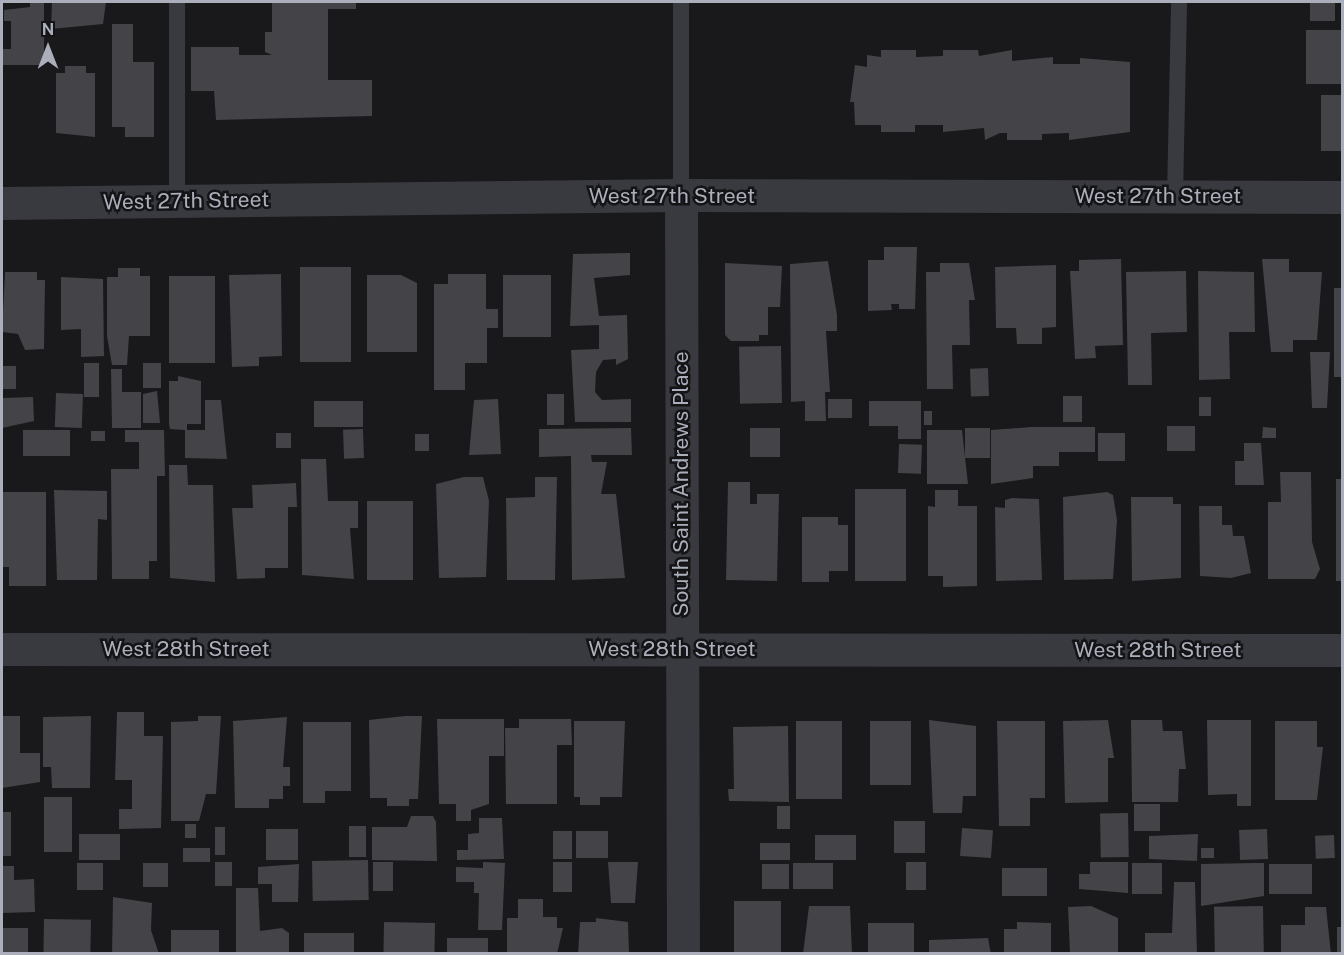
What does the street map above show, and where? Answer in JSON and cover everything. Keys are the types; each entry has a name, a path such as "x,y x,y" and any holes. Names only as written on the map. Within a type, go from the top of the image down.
{"street":[{"name":"West 27th Street","path":"2,203 681,195 1342,196"},
{"name":"South Saint Andrews Place","path":"681,195 683,954"},
{"name":"West 28th Street","path":"2,649 1342,650"}],"lane":[{"path":"177,2 177,201"},
{"path":"681,2 681,195"},
{"path":"1175,196 1179,2"}],"building":[{"path":"30,2 44,2 44,65 2,65 2,49 11,49 11,21 4,21 4,10 30,7"},
{"path":"52,2 106,2 103,24 51,29"},
{"path":"272,2 356,2 356,9 328,9 328,80 372,80 372,116 216,120 214,91 191,91 191,47 239,47 239,55 272,55 265,52 265,32 272,32"},
{"path":"1310,2 1335,2 1335,21 1310,21"},
{"path":"112,24 133,24 133,62 154,62 154,137 125,137 125,127 112,127"},
{"path":"1306,30 1342,30 1342,84 1306,84"},
{"path":"881,50 916,50 916,57 943,56 943,50 978,50 979,56 1012,50 1012,61 1053,57 1053,64 1080,64 1080,58 1130,62 1130,132 1069,140 1069,133 1042,134 1042,140 1007,140 1007,133 1000,133 985,140 984,128 943,132 943,125 915,125 915,132 881,132 881,125 855,125 854,102 850,102 855,65 867,67 867,55 881,57"},
{"path":"65,66 86,66 86,73 95,73 95,137 56,133 56,73 65,73"},
{"path":"1321,95 1342,95 1342,151 1321,151"},
{"path":"884,247 917,247 915,309 899,309 899,304 891,304 892,310 868,311 868,260 884,260"},
{"path":"630,253 630,275 594,278 599,316 627,315 628,359 616,365 616,359 603,360 596,372 595,392 602,400 631,399 631,422 575,422 571,350 599,349 599,325 570,326 573,254"},
{"path":"1121,259 1123,345 1095,346 1096,358 1075,359 1070,271 1079,271 1079,260"},
{"path":"1262,259 1289,259 1289,272 1322,272 1317,340 1293,340 1293,352 1271,352"},
{"path":"828,261 837,315 837,331 826,331 830,392 825,392 826,421 805,421 805,401 791,402 790,264"},
{"path":"725,263 782,266 780,307 768,307 768,335 759,335 759,341 731,341 725,335"},
{"path":"940,263 969,263 975,300 969,300 970,345 952,345 953,389 927,389 926,272 940,272"},
{"path":"1056,265 1056,327 1042,328 1042,344 1017,344 1016,328 996,328 995,267"},
{"path":"300,267 351,267 351,362 300,362"},
{"path":"118,268 140,268 140,276 150,276 150,336 129,336 127,365 112,365 107,336 107,277 118,277"},
{"path":"1186,271 1187,332 1151,333 1152,385 1128,385 1126,272"},
{"path":"1198,271 1254,272 1255,332 1229,332 1230,379 1199,380"},
{"path":"5,272 37,272 37,280 45,280 44,349 25,350 18,334 2,332"},
{"path":"281,274 282,356 259,357 259,366 232,367 229,275"},
{"path":"448,274 486,274 486,309 498,309 498,328 487,328 487,363 465,363 465,390 434,390 434,284 448,284"},
{"path":"367,275 401,275 417,283 417,352 367,352"},
{"path":"503,275 551,275 551,337 503,337"},
{"path":"169,276 215,276 215,363 169,363"},
{"path":"61,277 103,279 104,356 81,357 81,329 61,330"},
{"path":"1334,288 1342,288 1342,377 1334,377"},
{"path":"781,346 782,403 740,404 739,347"},
{"path":"1310,352 1330,352 1327,408 1312,408"},
{"path":"84,363 99,363 99,397 84,397"},
{"path":"143,363 161,363 161,388 143,388"},
{"path":"2,366 16,366 16,389 2,389"},
{"path":"988,368 989,396 971,397 970,369"},
{"path":"111,369 122,369 122,392 141,392 141,428 112,428"},
{"path":"178,376 201,381 201,424 187,424 187,430 205,430 205,400 221,400 227,459 185,458 185,430 170,429 169,424 169,381 178,381"},
{"path":"157,391 160,423 143,423 143,394"},
{"path":"56,393 83,394 82,428 55,427"},
{"path":"547,394 564,394 564,425 547,425"},
{"path":"1063,396 1082,396 1082,422 1063,422"},
{"path":"33,397 34,421 2,428 2,398"},
{"path":"1199,397 1211,397 1211,416 1199,416"},
{"path":"498,399 501,454 469,455 474,400"},
{"path":"828,399 852,399 852,418 828,418"},
{"path":"314,401 363,401 363,427 314,427"},
{"path":"869,401 921,401 921,439 898,439 898,426 869,426"},
{"path":"924,411 932,411 932,425 924,425"},
{"path":"1167,426 1195,426 1195,451 1167,451"},
{"path":"1031,427 1095,427 1095,452 1059,452 1059,466 1033,466 1033,478 991,484 991,430"},
{"path":"1263,427 1276,428 1276,438 1262,438"},
{"path":"631,428 632,455 591,455 592,462 607,462 601,494 616,494 625,578 572,580 571,456 539,457 539,429"},
{"path":"750,428 780,428 780,457 750,457"},
{"path":"965,428 990,428 990,458 965,458"},
{"path":"363,429 364,458 344,459 343,430"},
{"path":"23,430 70,430 70,456 23,456"},
{"path":"125,430 164,430 165,476 157,476 157,561 149,561 149,579 112,579 111,469 139,469 139,442 125,442"},
{"path":"927,430 962,430 968,484 927,484"},
{"path":"91,431 105,431 105,441 91,441"},
{"path":"276,433 291,433 291,448 276,448"},
{"path":"1098,433 1125,433 1125,461 1098,461"},
{"path":"415,434 429,434 429,451 415,451"},
{"path":"1244,443 1261,443 1264,485 1235,485 1235,461 1244,461"},
{"path":"899,444 922,445 921,474 898,473"},
{"path":"301,459 326,459 328,501 358,501 358,528 350,528 354,579 302,575"},
{"path":"169,465 187,465 188,485 213,485 215,582 170,578"},
{"path":"1280,472 1311,472 1312,542 1320,569 1315,579 1268,579 1268,502 1281,502"},
{"path":"464,477 483,477 489,501 486,577 439,578 436,484"},
{"path":"535,477 557,477 555,580 507,580 506,498 535,497"},
{"path":"1336,479 1342,479 1342,581 1336,581"},
{"path":"728,482 750,482 750,504 757,504 757,494 779,494 777,581 726,580"},
{"path":"296,483 297,507 288,507 288,568 265,568 265,578 237,579 232,508 253,508 252,485"},
{"path":"855,489 906,489 906,581 855,581"},
{"path":"54,490 107,491 107,520 98,519 97,580 57,580"},
{"path":"935,490 958,490 958,506 977,506 977,586 943,587 943,576 928,576 928,506 935,507"},
{"path":"2,492 46,492 46,586 9,586 9,567 2,567"},
{"path":"1107,492 1113,495 1117,520 1113,579 1064,580 1063,497"},
{"path":"1131,497 1173,497 1173,504 1181,504 1181,578 1132,581"},
{"path":"1012,498 1039,499 1042,580 996,581 995,507 1005,508 1005,500"},
{"path":"367,501 413,501 413,580 367,580"},
{"path":"1199,506 1222,506 1222,525 1232,525 1233,536 1244,536 1251,573 1231,578 1200,576"},
{"path":"802,517 838,517 838,525 848,525 848,571 829,571 829,582 802,582"},
{"path":"117,712 144,712 144,736 163,736 161,828 119,829 119,809 132,809 132,780 115,780"},
{"path":"2,716 20,716 20,753 40,753 40,782 2,788"},
{"path":"91,716 90,788 52,788 51,767 43,767 43,717"},
{"path":"198,716 221,716 216,794 206,794 199,821 171,821 171,722 198,721"},
{"path":"422,716 418,799 409,799 409,806 387,806 387,798 370,798 369,720"},
{"path":"287,717 283,767 290,767 290,786 283,786 283,799 269,799 269,808 235,808 233,721"},
{"path":"437,719 504,719 504,756 489,756 489,804 471,810 471,821 456,821 456,804 439,804"},
{"path":"519,719 571,719 572,745 557,745 557,804 506,804 505,728 519,728"},
{"path":"929,720 976,726 976,796 963,796 962,813 933,813"},
{"path":"1108,720 1114,758 1108,758 1108,802 1065,803 1063,721"},
{"path":"1131,720 1162,720 1163,731 1182,731 1186,769 1179,769 1178,802 1132,802"},
{"path":"1207,720 1251,720 1251,806 1237,806 1237,794 1208,795"},
{"path":"574,721 625,721 622,797 600,797 600,805 580,805 580,797 574,797"},
{"path":"796,721 842,721 842,799 796,799"},
{"path":"870,721 911,721 911,785 870,785"},
{"path":"997,721 1045,721 1045,798 1030,798 1030,826 999,826"},
{"path":"1275,721 1317,721 1317,747 1323,747 1317,800 1275,800"},
{"path":"303,722 351,722 351,791 325,791 325,803 303,803"},
{"path":"788,726 789,802 729,801 728,789 734,789 733,727"},
{"path":"44,797 72,797 72,852 44,852"},
{"path":"1134,804 1160,804 1160,831 1134,831"},
{"path":"777,806 790,806 790,829 777,829"},
{"path":"2,812 11,812 11,856 2,856"},
{"path":"1100,813 1128,813 1129,857 1101,857"},
{"path":"411,816 433,816 436,822 437,861 372,860 372,827 407,827"},
{"path":"479,818 502,818 504,859 457,860 457,850 468,850 468,834 479,833"},
{"path":"894,821 925,821 925,853 894,853"},
{"path":"185,824 196,824 196,838 185,838"},
{"path":"349,826 366,826 366,857 349,857"},
{"path":"215,827 225,827 225,855 215,855"},
{"path":"962,828 993,830 991,858 960,856"},
{"path":"266,829 298,829 298,860 266,860"},
{"path":"1267,829 1268,859 1240,860 1239,830"},
{"path":"553,831 572,831 572,859 553,859"},
{"path":"576,831 608,831 608,858 576,858"},
{"path":"79,834 120,834 120,860 79,860"},
{"path":"1198,834 1197,861 1149,859 1149,836"},
{"path":"815,835 856,835 856,860 815,860"},
{"path":"1334,835 1335,858 1316,859 1315,836"},
{"path":"760,843 790,843 790,860 760,860"},
{"path":"183,848 210,848 210,862 183,862"},
{"path":"1201,848 1214,848 1214,858 1201,858"},
{"path":"368,860 369,900 313,901 312,861"},
{"path":"215,862 232,862 232,886 215,886"},
{"path":"373,862 393,862 393,891 373,891"},
{"path":"483,862 505,863 502,930 478,930 479,893 474,893 474,882 456,882 456,867 483,868"},
{"path":"553,862 572,862 572,892 553,892"},
{"path":"608,862 638,862 635,903 611,903"},
{"path":"906,862 926,862 926,890 906,890"},
{"path":"1090,862 1128,862 1128,893 1079,889 1079,874 1090,874"},
{"path":"77,863 103,863 103,890 77,890"},
{"path":"143,863 168,863 168,887 143,887"},
{"path":"793,863 833,863 833,889 793,889"},
{"path":"1132,863 1162,863 1162,894 1132,894"},
{"path":"1264,863 1264,896 1201,906 1201,864"},
{"path":"299,864 298,902 272,902 272,884 258,884 258,867"},
{"path":"762,864 789,864 789,889 762,889"},
{"path":"1269,864 1312,864 1312,894 1269,894"},
{"path":"2,866 14,866 14,880 34,879 35,912 2,913"},
{"path":"1002,868 1047,868 1047,896 1002,896"},
{"path":"1174,882 1195,882 1197,954 1145,954 1145,933 1172,933"},
{"path":"236,888 258,888 260,931 282,928 289,933 289,954 236,954"},
{"path":"113,897 152,903 151,930 159,954 112,954"},
{"path":"518,899 543,899 543,917 557,917 557,928 563,928 557,954 507,954 507,918 518,918"},
{"path":"734,901 781,901 781,954 734,954"},
{"path":"809,906 850,906 852,954 803,954"},
{"path":"1091,906 1118,918 1118,954 1070,954 1068,907"},
{"path":"1263,906 1264,954 1215,954 1214,907"},
{"path":"1305,907 1326,907 1331,954 1281,954 1281,925 1305,925"},
{"path":"596,918 628,922 629,954 578,954 580,922 596,922"},
{"path":"44,919 91,920 90,954 43,954"},
{"path":"384,922 435,923 434,954 383,954"},
{"path":"1017,922 1051,923 1051,954 1004,954 1004,929 1017,929"},
{"path":"868,923 914,923 914,954 868,954"},
{"path":"1337,927 1342,927 1342,954 1337,954"},
{"path":"2,928 28,928 28,954 2,954"},
{"path":"171,930 219,930 219,954 171,954"},
{"path":"304,933 354,933 354,954 304,954"},
{"path":"447,938 488,938 488,954 447,954"},
{"path":"988,938 991,954 929,954 929,940"}]}
